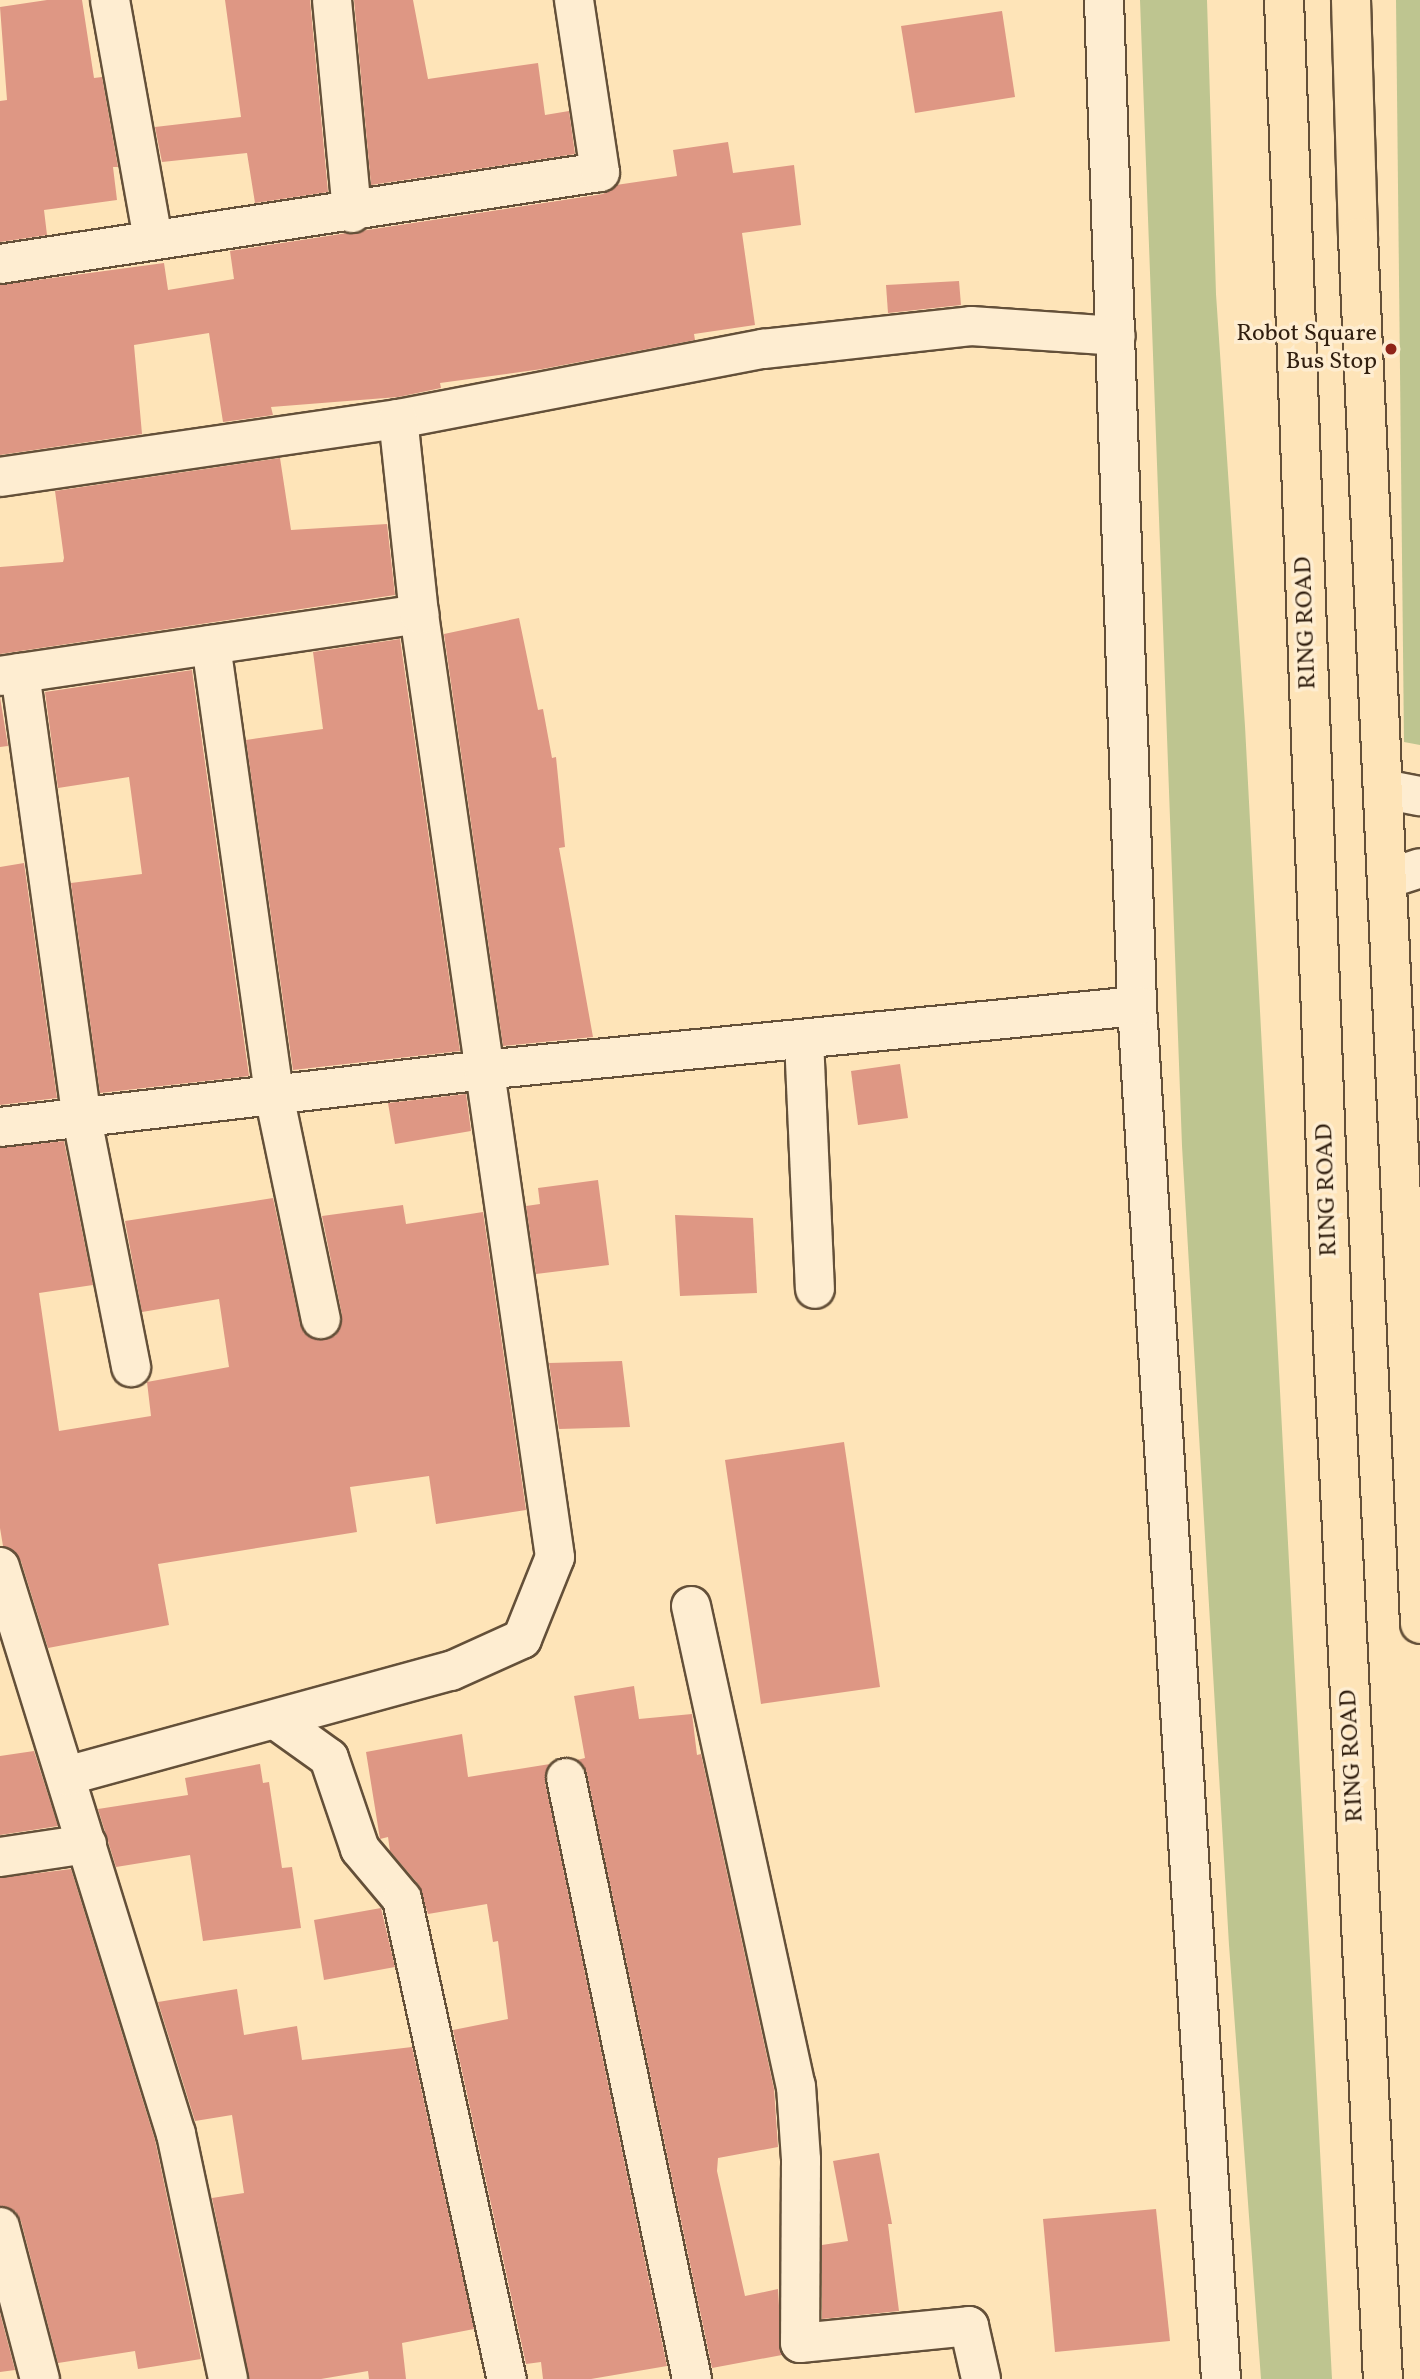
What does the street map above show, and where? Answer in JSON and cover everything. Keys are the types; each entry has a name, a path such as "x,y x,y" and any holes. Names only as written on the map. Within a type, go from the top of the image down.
{"main road":[{"name":"RING ROAD","path":"1284,0 1334,1343 1383,2379"},
{"path":"1352,0 1383,789 1403,873 1420,1624"}],"street":[{"path":"110,0 153,238"},
{"path":"332,0 352,213"},
{"path":"0,264 153,238 352,213 600,172 574,0"},
{"path":"1104,0 1137,1006 1222,2379"},
{"path":"0,477 398,419 763,349 971,326 1116,336"},
{"path":"66,1776 451,1671 522,1639 555,1557 419,614 398,419"},
{"path":"131,1367 82,1119 10,675 419,614"},
{"path":"211,645 274,1095 321,1319"},
{"path":"1383,789 1420,796"},
{"path":"0,1127 483,1070 1137,1006"},
{"path":"804,1039 815,1289"},
{"path":"0,1567 13,1661 66,1776 176,2134 228,2379"},
{"path":"691,1606 796,2086 801,2160 800,2343 969,2326 981,2379"},
{"path":"276,1720 329,1758 360,1849 402,1899 508,2379"},
{"path":"566,1778 692,2379"},
{"path":"0,1857 87,1844"},
{"path":"0,2227 40,2379"}],"green space":[{"path":"1140,0 1207,0 1216,294 1245,726 1332,2379 1261,2379 1229,1945 1182,1146"},
{"path":"1396,0 1420,0 1420,745 1404,742"}],"building":[{"path":"47,0 82,0 94,78 102,77 118,167 113,167 117,200 44,210 47,235 0,242 0,101 7,100 0,7"},
{"path":"225,0 310,0 328,192 255,203 247,153 162,162 155,127 241,117"},
{"path":"354,0 413,0 428,79 538,63 545,115 569,111 575,154 371,185"},
{"path":"1002,11 1015,97 915,113 901,26"},
{"path":"728,142 733,173 794,165 801,225 742,233 755,325 694,334 695,340 542,369 440,383 441,388 398,397 271,407 273,415 223,422 209,333 134,345 142,434 0,455 0,285 164,263 168,290 234,279 230,251 603,194 616,185 677,176 673,150"},
{"path":"959,281 961,305 888,313 886,285"},
{"path":"280,458 291,530 387,524 395,595 0,654 0,567 63,562 55,491"},
{"path":"519,618 538,710 543,709 552,758 556,757 565,847 559,848 593,1037 503,1046 444,634"},
{"path":"400,639 460,1051 293,1070 246,740 323,729 313,652"},
{"path":"192,670 249,1076 100,1093 71,883 142,874 129,777 58,788 45,692"},
{"path":"0,697 8,746 0,747"},
{"path":"24,863 57,1098 0,1105 0,867"},
{"path":"900,1064 908,1118 858,1125 851,1071"},
{"path":"466,1094 471,1131 395,1144 388,1103"},
{"path":"64,1141 93,1285 39,1293 59,1431 151,1416 147,1382 229,1367 219,1299 142,1312 125,1221 273,1198 300,1324 305,1334 325,1340 336,1335 342,1315 322,1216 403,1205 406,1224 483,1212 526,1510 436,1524 429,1476 350,1487 357,1532 158,1564 169,1625 48,1648 21,1561 3,1546 0,1528 0,1148"},
{"path":"598,1180 609,1265 536,1274 526,1206 540,1204 538,1188"},
{"path":"675,1215 753,1218 757,1293 680,1296"},
{"path":"622,1361 630,1427 559,1429 549,1363"},
{"path":"844,1442 880,1687 761,1704 725,1460"},
{"path":"634,1686 639,1719 692,1714 697,1755 701,1754 774,2089 778,2147 718,2158 717,2171 745,2296 778,2289 782,2355 712,2368 587,1774 577,1760 585,1758 574,1696"},
{"path":"462,1734 468,1777 550,1764 545,1782 667,2366 591,2379 543,2379 541,2362 526,2364 453,2030 508,2019 498,1941 493,1942 487,1904 428,1914 419,1885 390,1851 388,1837 380,1839 366,1752"},
{"path":"34,1751 58,1826 0,1835 0,1756"},
{"path":"260,1764 263,1783 269,1782 282,1868 292,1867 301,1928 203,1941 190,1855 116,1867 98,1809 188,1795 185,1778"},
{"path":"71,1869 155,2140 201,2359 138,2369 135,2351 58,2363 21,2221 15,2211 0,2206 0,1878"},
{"path":"381,1908 395,1967 324,1980 314,1920"},
{"path":"237,1989 244,2035 297,2026 302,2060 412,2047 474,2329 402,2343 406,2379 369,2379 368,2371 321,2379 249,2379 212,2198 244,2193 232,2115 195,2121 158,2002"},
{"path":"879,2153 892,2224 888,2224 899,2311 822,2319 822,2245 848,2241 833,2161"},
{"path":"1156,2209 1170,2341 1055,2352 1043,2219"},
{"path":"0,2313 15,2370 0,2372"}],"place":[{"name":"Robot Square Bus Stop","path":"1391,349"}]}
